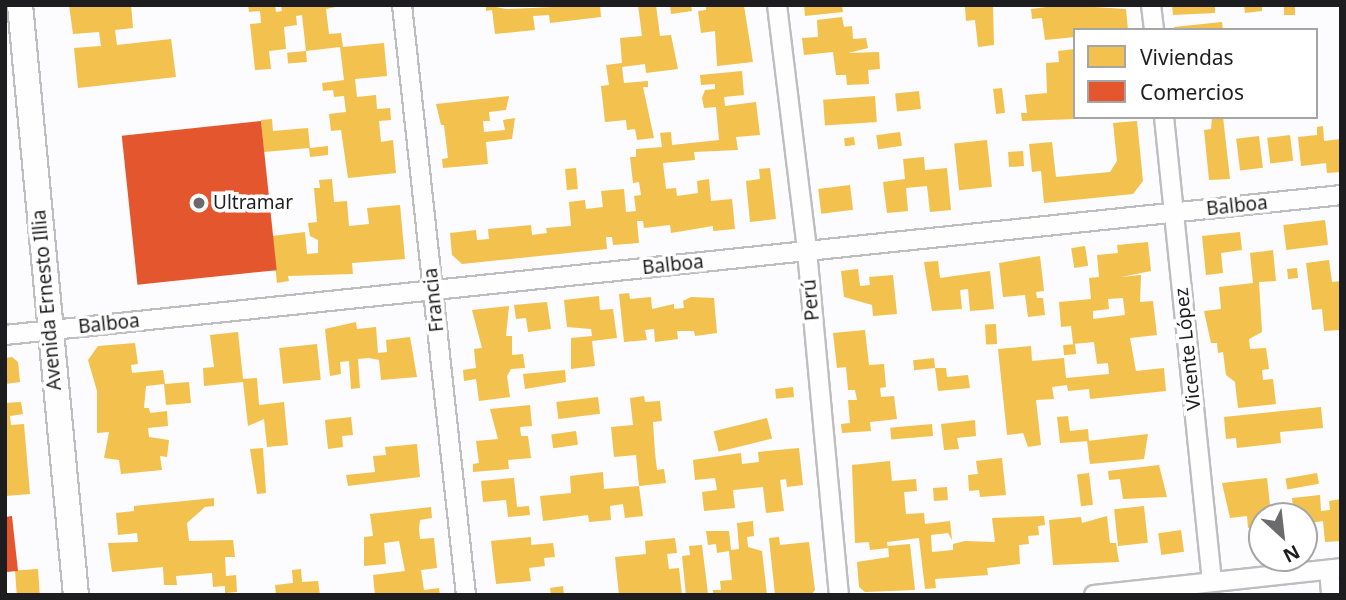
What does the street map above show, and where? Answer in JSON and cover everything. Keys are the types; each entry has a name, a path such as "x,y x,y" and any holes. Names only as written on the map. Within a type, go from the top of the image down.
{"main road":[{"name":"Avenida Ernesto Illia","path":"19,5 76,595"}],"street":[{"name":"Francia","path":"402,5 466,595"},
{"name":"Perú","path":"778,5 807,251 839,595"},
{"path":"1151,5 1154,28"},
{"name":"Vicente López","path":"1164,119 1212,581"},
{"name":"Balboa","path":"5,335 1341,195"},
{"path":"1094,595 1335,569 1331,595"}],"building: Viviendas":[{"path":"69,5 131,5 133,28 115,30 117,45 171,39 176,77 78,88 74,48 101,46 99,32 73,34"},
{"path":"248,5 275,5 276,12 282,11 281,5 344,5 326,9 329,34 341,33 343,47 384,43 387,76 355,79 357,97 376,95 377,109 390,108 391,120 379,121 381,142 393,140 396,173 348,178 341,130 331,131 329,114 346,112 344,96 334,97 333,90 323,91 322,83 344,80 340,47 306,51 302,15 296,16 297,25 284,27 286,49 269,51 271,69 255,70 250,24 261,23 260,11 249,12"},
{"path":"486,5 506,9 600,5 601,17 550,23 549,15 533,16 535,30 495,34 492,10 486,11"},
{"path":"638,5 656,5 660,36 671,35 678,69 646,73 645,64 622,67 624,83 648,81 648,87 643,87 654,138 637,140 635,129 627,130 626,120 605,122 601,86 609,85 606,65 622,63 620,38 642,36"},
{"path":"670,5 691,5 692,11 671,14"},
{"path":"706,5 744,6 753,62 717,66 715,31 701,33 698,11 706,10"},
{"path":"804,5 842,5 843,12 805,16"},
{"path":"993,5 994,45 978,47 975,20 966,21 965,7"},
{"path":"1062,5 1126,9 1128,28 1073,28 1073,37 1045,40 1042,18 1032,19 1031,9"},
{"path":"1172,5 1215,5 1215,13 1173,15"},
{"path":"1244,5 1262,5 1262,11 1245,13"},
{"path":"1284,5 1295,5 1295,15 1284,15"},
{"path":"842,17 844,27 852,26 853,39 866,38 868,48 848,53 879,52 880,69 868,70 869,84 847,85 846,75 836,75 833,52 804,55 802,38 818,37 817,20"},
{"path":"1222,22 1223,28 1174,28"},
{"path":"1073,49 1075,119 1022,121 1021,113 1027,113 1025,95 1047,93 1046,63 1059,62 1058,51"},
{"path":"306,51 307,62 288,64 287,53"},
{"path":"742,71 744,95 724,97 725,106 756,102 760,135 736,137 738,150 694,152 695,160 663,163 666,189 676,188 677,196 698,193 697,181 709,179 711,201 732,199 735,229 713,231 713,226 671,233 670,225 644,228 643,221 637,221 639,243 613,245 612,237 606,237 607,249 462,264 452,255 450,233 476,230 477,240 489,239 488,229 531,225 532,235 547,233 546,228 571,226 569,202 585,200 586,209 603,207 601,191 624,189 626,212 636,211 634,196 641,195 639,182 633,183 630,157 636,157 636,149 662,147 660,133 671,132 672,145 719,140 716,107 704,108 702,98 705,90 715,89 715,84 701,85 700,75"},
{"path":"1002,88 1005,113 996,114 993,89"},
{"path":"919,91 921,109 897,111 895,94"},
{"path":"509,96 506,110 489,112 490,121 483,121 484,132 505,130 503,120 515,118 512,139 486,142 488,164 443,168 442,159 448,158 444,125 441,125 436,104"},
{"path":"875,96 877,122 825,126 823,100"},
{"path":"272,119 273,131 308,128 310,148 328,146 328,155 310,157 309,148 264,152 261,120"},
{"path":"1212,119 1223,119 1230,179 1209,180 1204,130 1211,129"},
{"path":"1137,121 1143,181 1133,194 1044,203 1041,171 1032,172 1029,144 1052,142 1056,177 1110,172 1117,161 1113,123"},
{"path":"1323,126 1324,141 1341,139 1341,172 1327,173 1326,163 1301,166 1298,137 1317,135 1317,127"},
{"path":"900,132 902,146 878,149 876,135"},
{"path":"1290,135 1293,161 1270,164 1267,138"},
{"path":"1259,136 1263,168 1240,171 1236,139"},
{"path":"854,137 855,145 845,146 844,138"},
{"path":"987,140 992,187 959,190 954,143"},
{"path":"1023,151 1024,166 1009,167 1008,152"},
{"path":"924,157 925,170 947,168 951,210 930,212 927,186 906,188 908,211 887,213 883,182 905,179 903,159"},
{"path":"576,168 578,189 567,190 565,169"},
{"path":"770,168 776,219 750,222 746,181 760,179 759,169"},
{"path":"332,179 334,202 347,201 349,226 369,224 367,208 400,205 405,259 352,263 353,274 288,276 289,281 277,283 272,236 305,232 307,254 318,253 318,240 310,236 308,223 317,222 314,188 320,188 319,180"},
{"path":"850,185 853,210 821,214 818,189"},
{"path":"1325,220 1328,245 1286,250 1283,225"},
{"path":"1240,232 1242,250 1221,253 1223,273 1206,275 1202,236"},
{"path":"1148,242 1151,271 1121,277 1141,275 1140,302 1153,301 1157,335 1130,338 1136,371 1164,368 1166,391 1090,399 1089,389 1068,391 1067,385 1052,387 1054,399 1036,400 1041,445 1028,447 1023,433 1007,435 998,349 1031,346 1032,361 1064,358 1066,378 1109,374 1108,363 1097,364 1094,342 1073,344 1071,326 1061,327 1059,302 1091,299 1089,278 1099,277 1097,255 1118,253 1117,245","holes":["1123,298 1125,315 1093,319 1093,311 1109,309 1108,299"]},
{"path":"1085,246 1088,266 1074,268 1071,248"},
{"path":"1273,250 1276,281 1259,282 1262,332 1249,339 1250,349 1266,348 1269,369 1262,370 1263,380 1273,379 1276,404 1238,408 1235,382 1226,375 1223,352 1218,353 1217,343 1211,343 1204,311 1221,309 1219,287 1253,283 1250,253"},
{"path":"1040,256 1044,291 1036,292 1037,298 1043,298 1045,315 1028,317 1025,295 1003,297 999,263"},
{"path":"1329,260 1332,282 1341,281 1341,330 1324,331 1322,309 1312,310 1306,263"},
{"path":"938,261 940,278 990,271 994,309 970,311 968,289 960,290 962,309 932,311 924,262"},
{"path":"1297,268 1298,278 1288,279 1287,269"},
{"path":"858,269 860,286 870,285 869,277 893,275 897,314 873,316 872,305 844,297 841,271"},
{"path":"629,293 630,299 651,297 652,309 674,304 674,309 684,308 683,301 691,297 714,298 717,333 695,336 694,331 677,331 678,339 655,342 654,329 645,330 647,340 624,342 619,294"},
{"path":"599,296 600,310 613,309 617,338 592,341 595,366 571,369 571,338 592,336 591,329 567,327 564,300"},
{"path":"547,302 551,329 528,332 526,318 516,319 514,305"},
{"path":"509,306 506,336 512,336 512,355 523,354 525,368 511,369 507,376 510,397 479,401 476,379 464,381 463,370 476,368 474,349 482,348 472,310"},
{"path":"356,322 357,329 376,327 378,353 387,352 386,340 410,337 417,377 381,380 379,360 369,358 358,359 360,388 351,389 349,361 340,362 341,374 330,376 325,329"},
{"path":"996,324 997,344 986,345 985,325"},
{"path":"865,330 869,365 884,364 886,387 880,388 881,397 894,396 897,419 870,422 871,431 842,433 841,424 850,423 848,400 857,400 855,390 848,390 846,367 837,368 833,333"},
{"path":"238,332 243,379 257,378 259,405 284,402 288,445 267,447 264,419 248,426 243,382 204,386 203,368 214,367 210,335"},
{"path":"135,343 138,364 131,365 132,373 163,370 165,384 189,382 191,403 166,405 164,384 146,386 144,408 149,408 150,413 167,411 168,426 148,428 149,437 169,440 167,457 160,456 162,470 121,474 119,460 104,458 109,432 97,433 97,391 88,360 98,346"},
{"path":"317,344 321,380 283,384 279,348"},
{"path":"1075,344 1076,354 1064,355 1063,345"},
{"path":"12,357 18,362 20,382 5,384 5,358"},
{"path":"934,358 935,368 914,370 913,360"},
{"path":"935,368 946,368 947,377 968,375 970,388 938,391"},
{"path":"565,370 566,382 525,389 523,374"},
{"path":"793,387 794,397 776,399 775,389"},
{"path":"644,396 645,402 660,401 662,421 653,422 655,453 657,470 664,469 666,483 639,486 636,455 614,457 611,427 633,425 630,398"},
{"path":"598,397 600,414 558,419 556,402"},
{"path":"21,402 23,414 10,416 11,425 24,424 30,494 5,496 5,403"},
{"path":"530,405 532,426 520,427 521,436 528,436 531,458 508,460 509,469 473,472 473,464 479,463 476,441 498,439 490,409"},
{"path":"1321,407 1323,428 1280,432 1281,443 1237,448 1236,438 1226,439 1224,417"},
{"path":"1068,416 1070,431 1088,429 1089,441 1060,443 1057,417"},
{"path":"351,417 353,435 342,436 343,447 328,449 325,420"},
{"path":"767,418 772,438 719,452 714,431"},
{"path":"975,420 976,436 957,438 959,449 944,450 941,424"},
{"path":"932,424 933,436 891,440 890,428"},
{"path":"576,431 578,445 553,448 551,434"},
{"path":"1148,434 1144,459 1090,464 1087,441"},
{"path":"417,444 420,477 348,486 346,475 375,472 373,456 386,455 385,447"},
{"path":"263,448 266,493 257,494 250,449"},
{"path":"799,448 803,485 787,487 786,479 780,480 784,511 766,513 763,487 733,490 735,508 704,511 702,492 717,490 715,478 695,480 693,460 741,453 742,464 759,462 758,452"},
{"path":"1002,458 1006,495 980,497 979,490 969,491 968,475 978,474 976,461"},
{"path":"890,461 892,481 916,479 917,491 904,492 906,514 924,513 925,524 950,521 952,540 948,533 931,535 932,552 953,550 953,544 965,541 995,542 992,518 1044,516 1045,525 1038,526 1039,535 1028,536 1029,544 1019,545 1020,564 987,568 988,575 935,579 936,588 925,589 919,538 887,542 888,548 870,550 869,542 855,543 852,465"},
{"path":"1159,465 1167,497 1123,499 1120,479 1109,480 1108,471"},
{"path":"603,472 604,489 639,486 643,516 625,518 623,504 610,506 611,520 589,522 588,515 543,521 540,496 571,493 570,476"},
{"path":"1089,473 1093,505 1081,506 1077,474"},
{"path":"1317,473 1319,484 1287,489 1285,479"},
{"path":"514,478 517,507 529,506 530,515 508,517 506,500 483,502 481,481"},
{"path":"1267,478 1270,502 1248,502 1248,528 1247,516 1230,518 1222,483"},
{"path":"947,487 948,500 934,501 933,488"},
{"path":"1320,495 1321,511 1330,510 1329,501 1341,499 1341,541 1325,542 1323,521 1318,522 1318,502 1292,502 1292,498"},
{"path":"214,498 214,506 205,507 187,523 189,541 233,540 235,557 225,557 226,576 236,575 237,592 225,593 225,586 213,587 212,573 176,576 177,585 164,585 163,567 112,572 108,543 138,542 137,533 118,535 116,513 134,511 134,506"},
{"path":"1144,506 1148,543 1118,546 1114,509"},
{"path":"431,507 432,518 420,520 419,529 420,539 434,538 437,568 421,570 424,590 439,588 440,595 375,595 373,575 405,571 399,541 384,543 386,564 364,566 364,537 373,536 370,514"},
{"path":"1107,516 1110,543 1116,543 1119,562 1053,565 1049,520 1081,517 1082,523"},
{"path":"753,521 754,536 747,537 748,547 762,551 767,595 713,595 713,590 721,590 720,581 732,580 729,551 717,553 716,544 708,545 706,531 729,531 731,550 739,549 737,523"},
{"path":"1181,530 1184,552 1161,555 1158,533"},
{"path":"531,537 531,545 553,543 555,557 544,558 545,566 529,568 531,581 496,584 491,541"},
{"path":"779,537 780,545 809,542 815,590 811,595 775,595 769,538"},
{"path":"675,538 677,553 667,554 669,569 679,568 682,595 619,595 615,557 646,554 645,541"},
{"path":"910,544 915,590 865,592 859,587 857,562 889,557 888,546"},
{"path":"702,545 708,594 686,595 682,556 690,555 689,546"},
{"path":"5,549 10,572 5,572"},
{"path":"38,569 40,595 17,595 15,571"},
{"path":"301,569 302,582 318,581 320,595 276,595 275,585 293,583 292,570"},
{"path":"563,586 564,595 551,595 550,588"}],"building: Comercios":[{"name":"Ultramar","path":"261,121 277,270 137,285 122,136"},
{"path":"12,516 18,571 5,572 5,517"}],"place":[{"name":"Ultramar","path":"199,203"}]}
